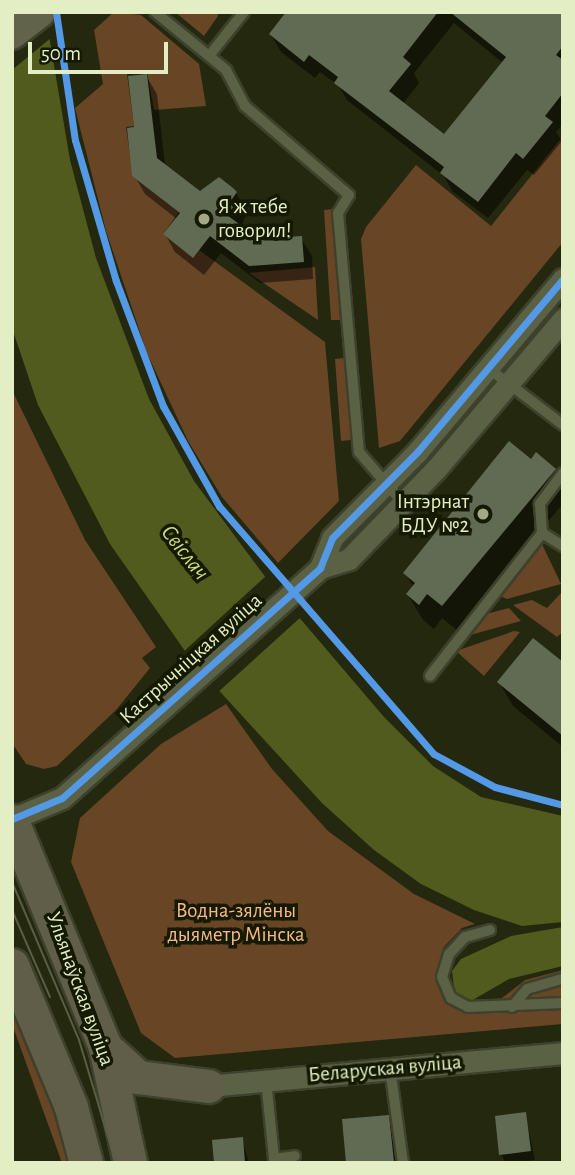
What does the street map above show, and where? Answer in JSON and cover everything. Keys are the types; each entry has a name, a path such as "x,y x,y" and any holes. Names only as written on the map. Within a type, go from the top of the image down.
{"main road":[{"path":"12,34 40,12"},
{"name":"Ульянаўская вуліца","path":"12,820 105,1047 127,1151"},
{"path":"12,965 71,1107 86,1163"},
{"path":"105,1047 138,1077 208,1086"},
{"path":"127,1151 150,1101 208,1086"}],"street":[{"name":"Кастрычніцкая вуліца","path":"320,568 332,538 386,483 563,279"},
{"name":"Кастрычніцкая вуліца","path":"12,820 62,798 320,568 349,559 403,503 563,318"},
{"name":"Беларуская вуліца","path":"208,1086 563,1053"}],"lane":[{"path":"155,12 226,70 245,106 349,195 338,213 359,453 403,503"},
{"path":"209,56 244,12"},
{"path":"488,368 563,425"},
{"path":"430,676 542,533 540,504 563,473"},
{"path":"542,533 563,546"},
{"path":"490,930 456,943 444,966 444,989 468,1007 563,1003"},
{"path":"512,1007 527,989 563,979"},
{"path":"390,1068 404,1163"},
{"path":"266,1080 274,1158 295,1156"}],"green space":[{"path":"114,12 141,15 199,64 206,106 154,110 147,71 127,74 134,126 126,127 133,176 179,212 163,234 199,250 325,342 339,501 278,563 222,497 188,441 147,353 106,231 75,108 103,84 94,30"},
{"path":"175,12 218,12 218,16 204,36"},
{"path":"563,136 563,242 400,441 379,448 361,239 366,227 416,165 491,226"},
{"path":"333,209 340,320 331,320 324,210"},
{"path":"315,267 318,320 249,273"},
{"path":"344,358 351,440 341,441 335,359"},
{"path":"12,390 85,540 156,647 142,658 150,668 116,710 57,766 44,769 26,764 12,743"},
{"path":"542,544 561,584 507,599 500,596"},
{"path":"563,591 563,632 557,637 513,605 532,600 547,608"},
{"path":"509,608 521,621 463,637 482,615"},
{"path":"514,631 520,632 484,676 456,651"},
{"name":"Водна-зялёны дыяметр Мінска","path":"226,704 272,769 328,831 414,894 475,924 462,928 443,948 436,976 443,997 464,1011 487,1010 525,980 563,970 563,1024 175,1058 141,1033 71,862 80,818 161,744"},
{"path":"12,1009 47,1092 69,1163 62,1163 12,1024"}],"water":[{"name":"Свіслач","path":"12,12 45,12 70,160 96,258 149,399 194,481 269,582 384,717 433,766 481,797 563,816 563,922 522,926 474,910 421,884 374,850 322,803 192,661 110,544 38,405 12,328"},
{"path":"563,927 563,966 509,979 471,1001 455,996 452,971 461,959 511,936"}],"pier":[{"path":"12,12 48,12 52,37 12,70"},
{"path":"267,575 302,616 216,694 181,654"}],"building":[{"path":"286,12 438,12 403,57 411,64 389,91 444,134 506,57 450,12 563,12 563,46 556,55 563,60 563,93 545,116 553,122 523,159 516,153 478,202 440,173 444,167 334,83 338,77 309,55 304,62 269,34"},
{"path":"147,74 157,158 200,191 219,177 237,192 230,202 235,205 227,215 259,239 302,236 304,262 249,266 210,236 193,258 163,234 180,213 132,176 127,128 134,127 128,76"},
{"name":"Інтэрнат БДУ №2","path":"509,441 531,459 536,452 556,469 442,606 427,594 419,605 406,594 415,583 403,573"},
{"path":"533,638 563,662 563,736 497,682"},
{"path":"526,1112 531,1151 499,1155 495,1116"},
{"path":"389,1115 394,1162 346,1163 342,1119"},
{"path":"243,1137 245,1163 214,1163 212,1140"}],"tram line":[{"path":"12,882 79,1040 116,1163"},
{"path":"12,910 50,997"}],"cycle path":[{"path":"56,12 75,140 116,281 163,406 219,506 434,754 495,787 563,805"},
{"path":"12,819 62,798 320,568 332,538 418,451 563,279"}],"place":[{"name":"Я ж тебе говорил!","path":"204,219"},
{"name":"Інтэрнат БДУ №2","path":"483,514"}]}
